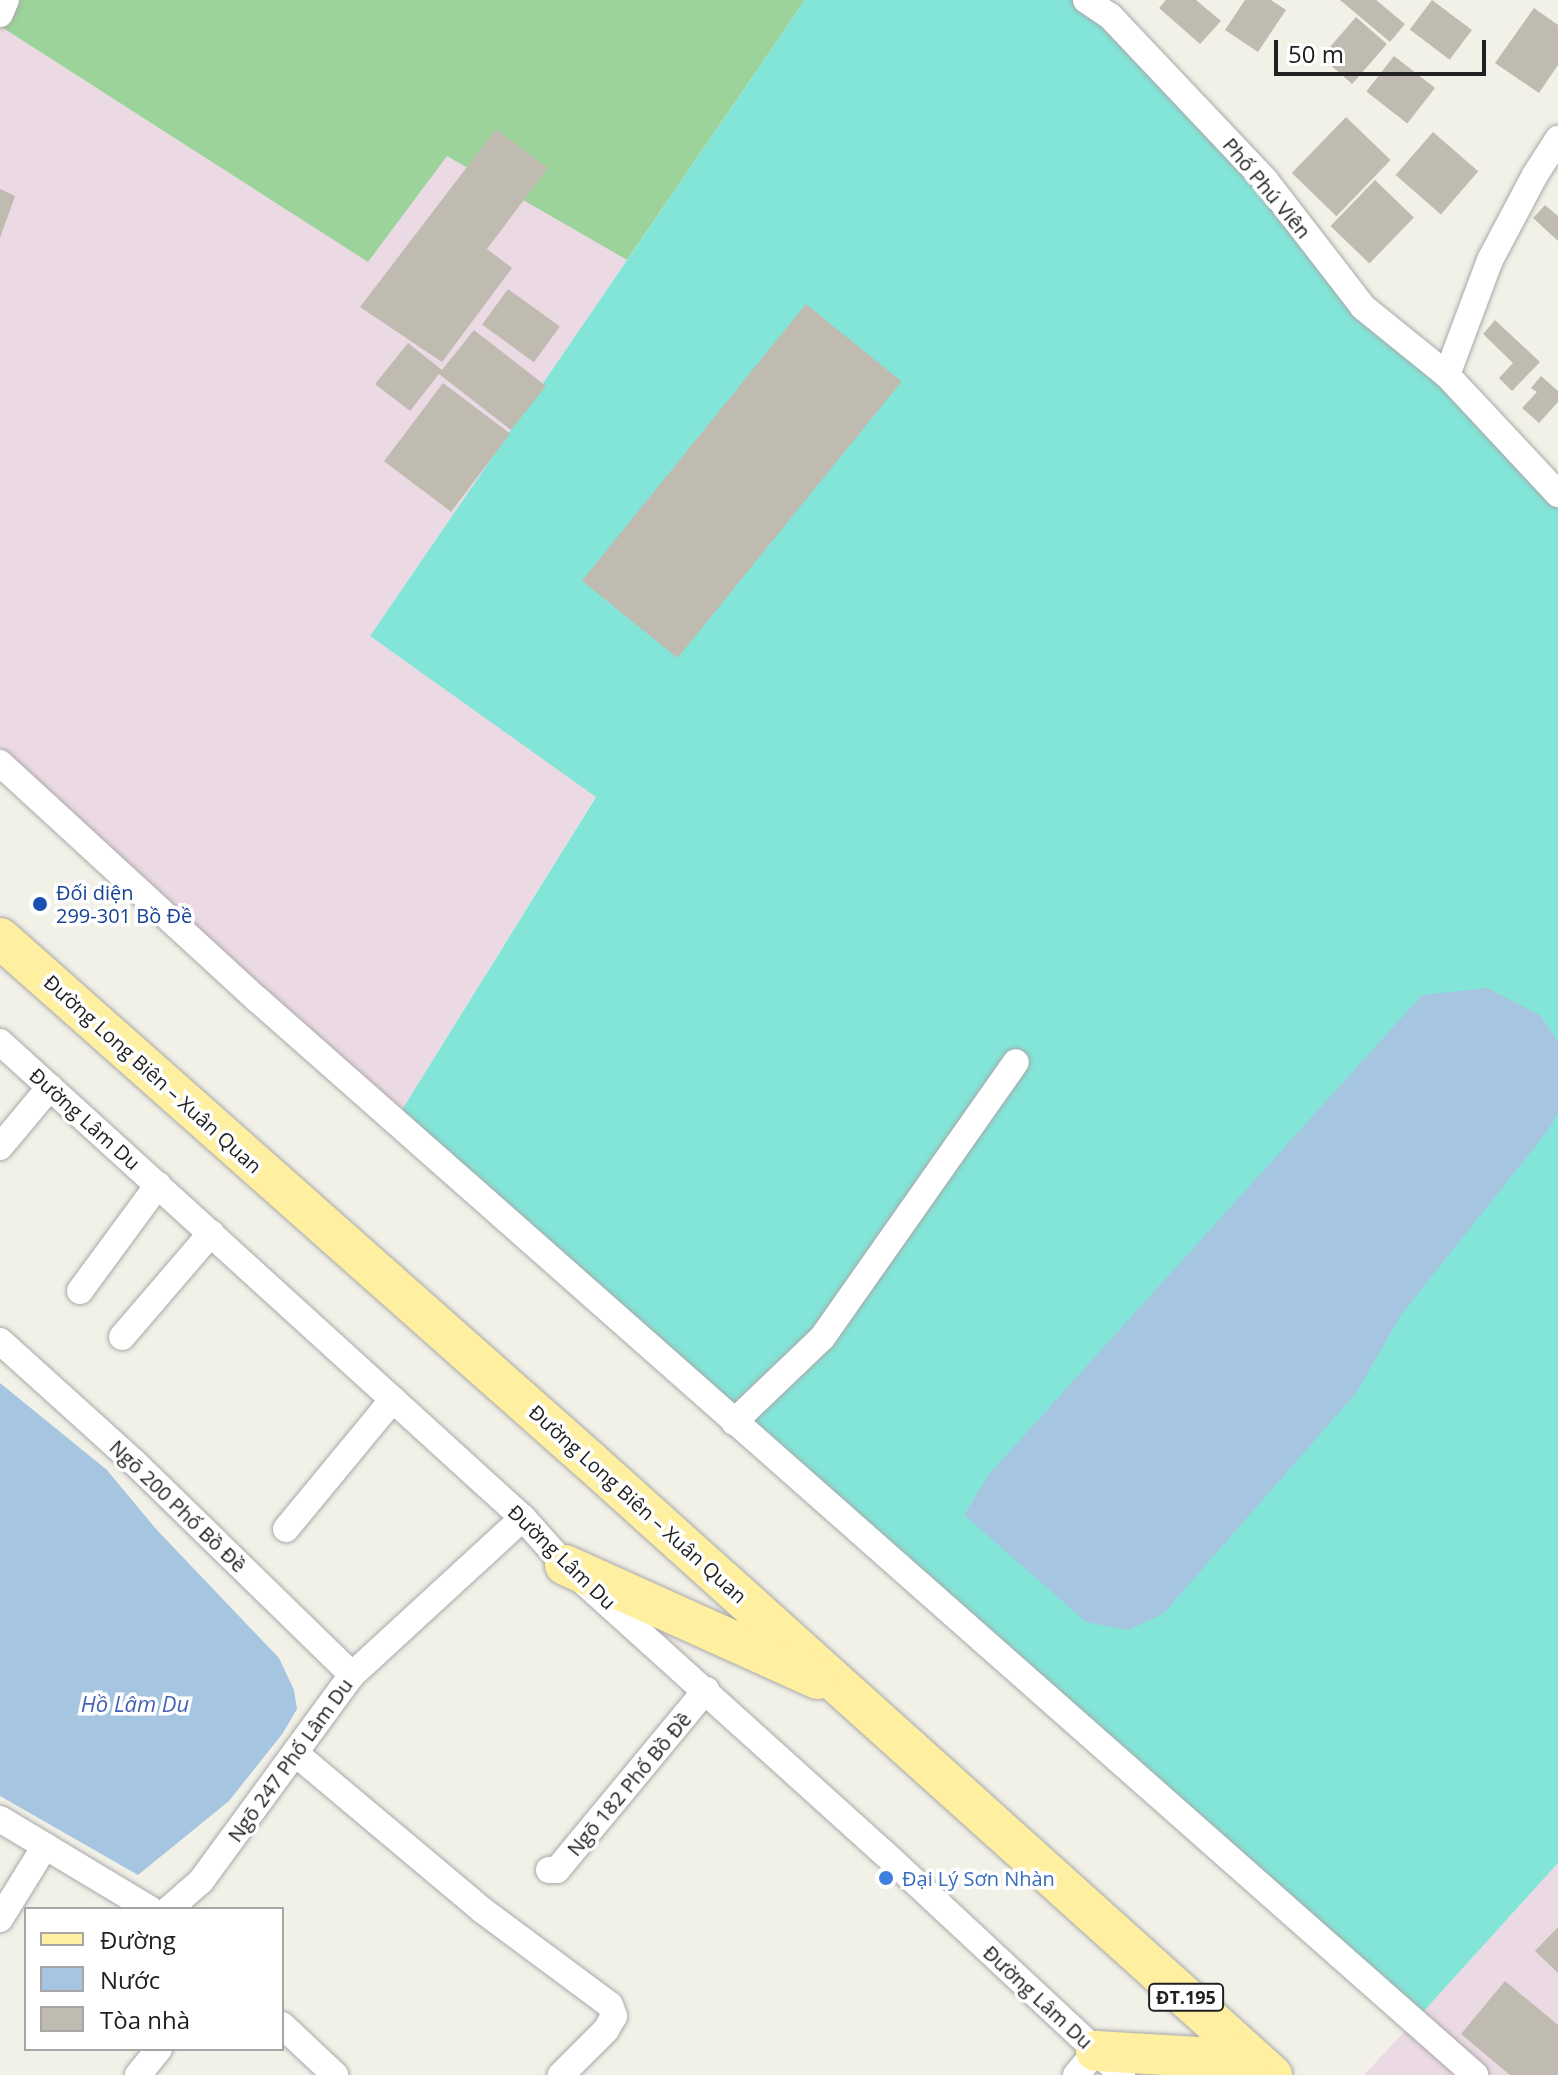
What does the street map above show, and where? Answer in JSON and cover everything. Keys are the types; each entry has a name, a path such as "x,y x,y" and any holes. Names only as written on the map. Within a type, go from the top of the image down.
{"main road":[{"name":"Đường Long Biên – Xuân Quan","path":"0,938 851,1695 1263,2067"},
{"path":"565,1565 851,1695"},
{"path":"1098,2067 1263,2067"}],"street":[{"path":"0,14 6,0"},
{"name":"Phố Phú Viên","path":"1086,0 1110,16 1265,180 1363,307 1447,375 1558,494"},
{"path":"1447,375 1490,260 1546,172 1558,139"},
{"path":"0,763 258,1000 1475,2075"},
{"name":"Đường Lâm Du","path":"0,1042 523,1518 565,1565 706,1690 1098,2067"},
{"path":"734,1422 822,1338 1016,1062"},
{"path":"0,1147 50,1087"},
{"path":"80,1291 158,1185"},
{"path":"122,1337 211,1233"},
{"name":"Ngõ 200 Phố Bồ Đề","path":"0,1341 134,1462 352,1675"},
{"path":"286,1529 393,1399"},
{"name":"Ngõ 247 Phố Lâm Du","path":"171,1907 201,1881 352,1675 523,1518"},
{"name":"Ngõ 182 Phố Bồ Đề","path":"549,1870 557,1870 706,1690"},
{"path":"295,1753 482,1910 610,2005 614,2016 606,2030 561,2075"},
{"path":"0,1819 147,1907"},
{"path":"0,1919 45,1846"},
{"path":"284,2027 335,2075"},
{"path":"138,2075 157,2051"}],"shaded area":[{"path":"805,0 1085,0 1363,307 1558,496 1558,1863 1414,2022 395,1121 596,797 370,636"},
{"path":"0,26 368,262 447,155 627,260 370,636 596,796 395,1121 0,747"},
{"path":"1558,1863 1558,2075 1364,2075 1431,2003"}],"green space":[{"path":"6,0 805,0 627,260 447,156 368,262 0,26"}],"water":[{"path":"1487,988 1540,1015 1558,1041 1558,1113 1549,1129 1401,1315 1356,1393 1163,1614 1128,1630 1086,1622 964,1515 990,1473 1422,995"},
{"name":"Hồ Lâm Du","path":"0,1383 107,1470 156,1529 279,1658 294,1690 297,1709 283,1733 229,1801 138,1875 0,1796"}],"building":[{"path":"1166,0 1196,0 1221,21 1200,44 1159,8"},
{"path":"1245,0 1271,0 1286,10 1258,52 1225,30"},
{"path":"1340,0 1376,0 1405,24 1390,42"},
{"path":"1432,0 1472,30 1450,60 1410,30"},
{"path":"1534,8 1558,25 1558,65 1539,93 1495,63"},
{"path":"1356,17 1387,44 1352,84 1321,57"},
{"path":"1394,56 1435,88 1407,123 1366,91"},
{"path":"1346,117 1391,160 1336,216 1292,173"},
{"path":"496,129 548,168 487,249 512,268 442,362 360,307"},
{"path":"1433,132 1478,171 1441,214 1396,175"},
{"path":"1375,180 1414,218 1369,264 1331,226"},
{"path":"0,189 15,196 0,238"},
{"path":"1545,205 1558,216 1558,241 1533,218"},
{"path":"508,289 560,327 534,362 482,325"},
{"path":"806,304 902,381 678,658 582,581"},
{"path":"1495,320 1540,362 1512,391 1499,378 1513,363 1483,334"},
{"path":"474,330 546,386 511,430 439,374 410,411 375,384 408,343 442,370"},
{"path":"1541,376 1558,391 1558,402 1539,423 1522,408 1537,392 1531,388"},
{"path":"443,383 510,434 451,512 384,461"},
{"path":"1558,1927 1558,1973 1535,1951"},
{"path":"1505,1981 1558,2025 1558,2075 1510,2075 1461,2034"}],"place":[{"name":"Đối diện 299-301 Bồ Đề","path":"40,904"},
{"name":"Đại Lý Sơn Nhàn","path":"886,1878"}]}
